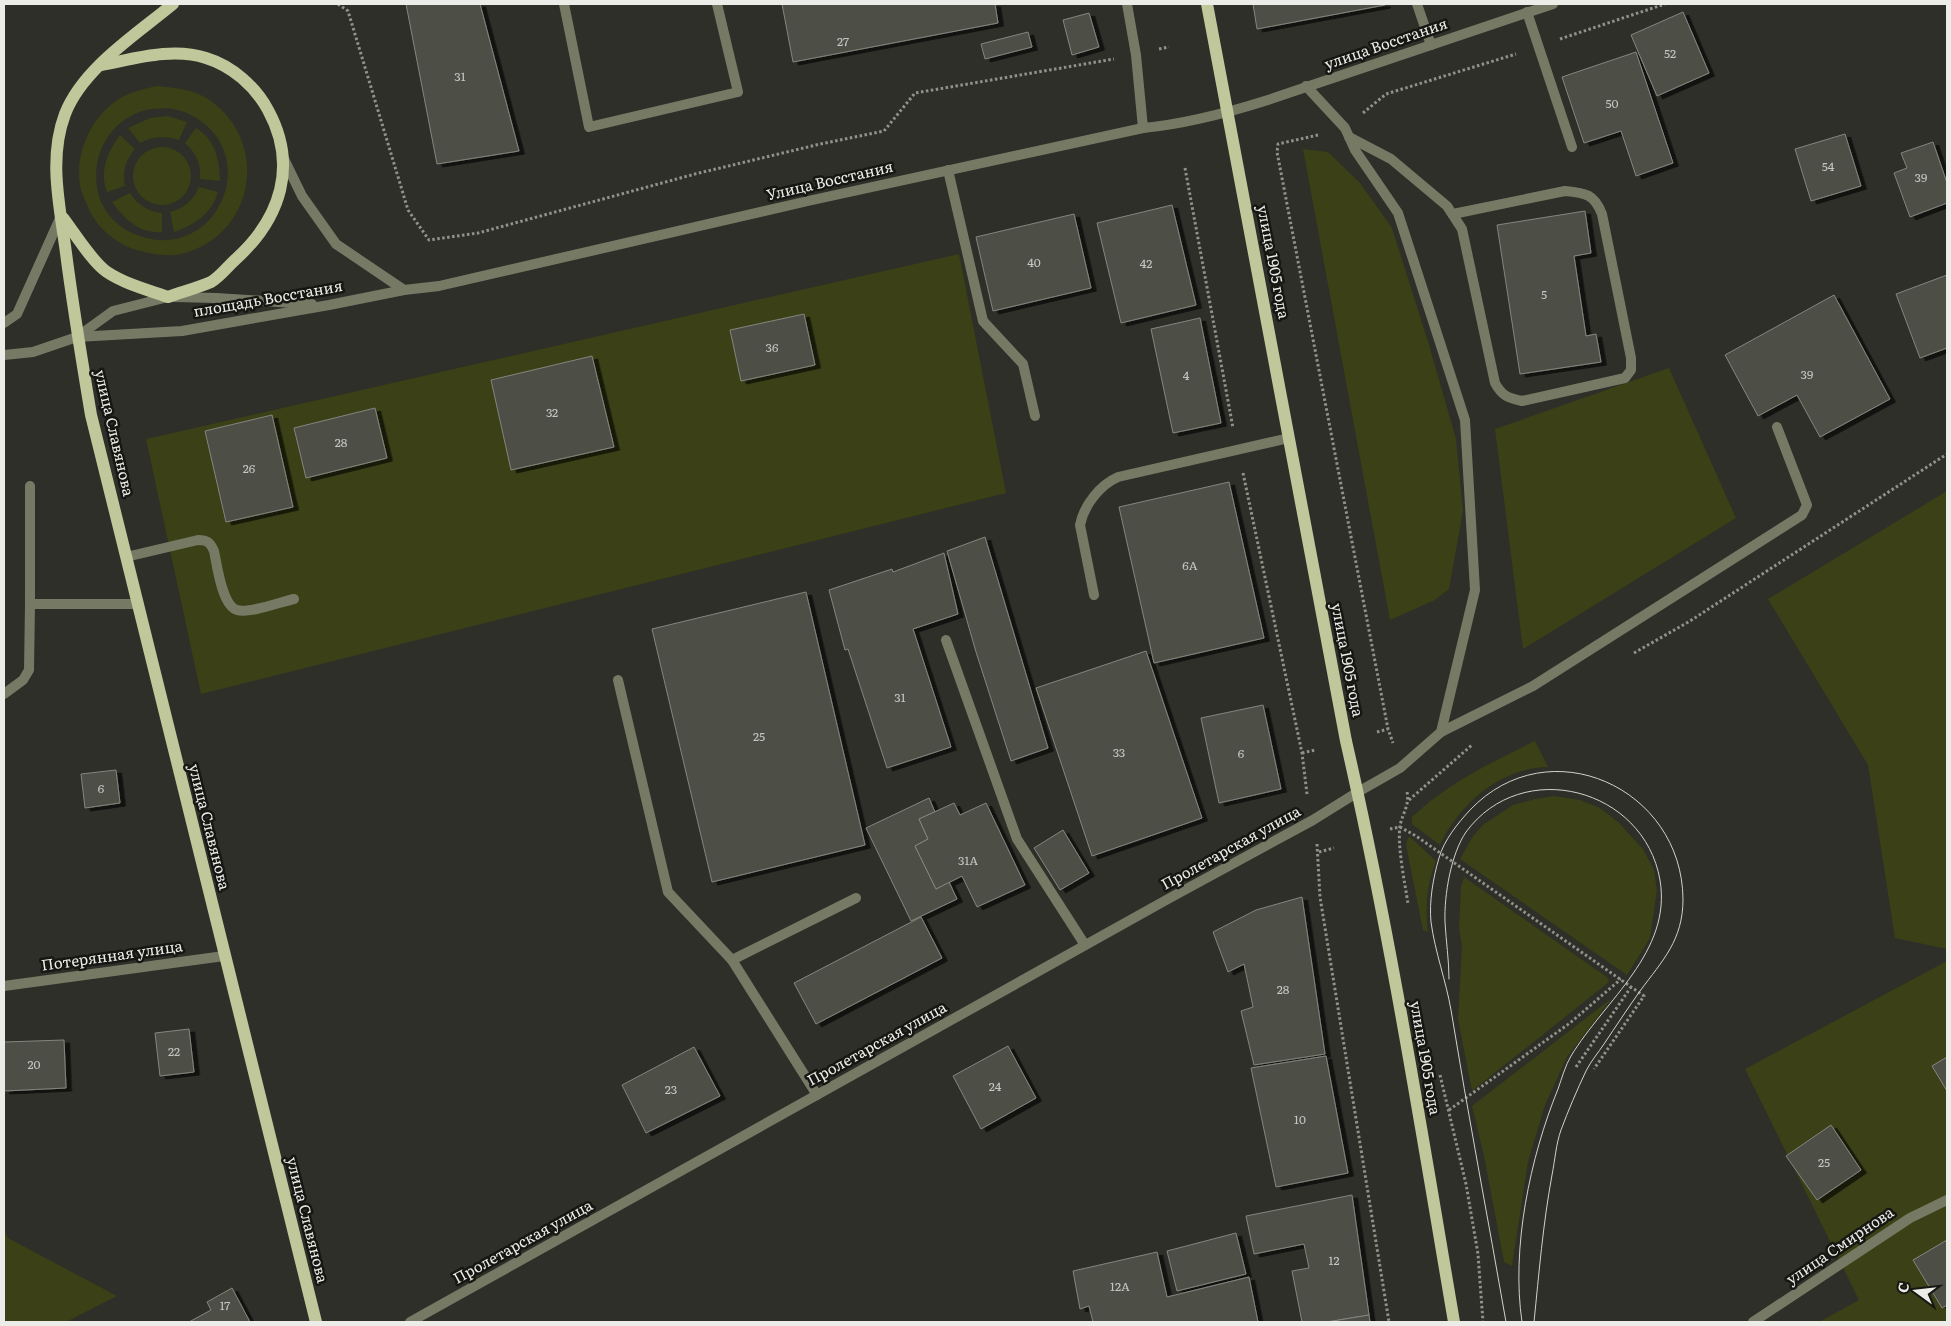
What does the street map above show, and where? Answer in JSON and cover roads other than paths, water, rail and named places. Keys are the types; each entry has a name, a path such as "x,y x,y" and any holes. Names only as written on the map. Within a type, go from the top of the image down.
{"main road":[{"path":"77,337 56,177 56,146 65,113 81,86 98,66 174,4"},
{"name":"улица 1905 года","path":"1207,4 1346,741 1358,792 1400,1006 1454,1322"},
{"name":"площадь Восстания","path":"98,66 173,53 206,58 236,72 260,94 275,123 284,159 279,196 263,229 240,255 212,281 168,297"},
{"path":"61,215 85,248 106,271 129,283 168,297"},
{"name":"улица Славянова","path":"77,337 91,415 316,1322"}],"street":[{"path":"564,4 589,127 738,92 717,4"},
{"path":"1128,4 1136,55 1143,128"},
{"path":"1417,4 1431,44"},
{"name":"улица Восстания","path":"1228,112 1553,4"},
{"path":"1527,12 1572,147"},
{"path":"1306,86 1347,132 1391,159 1448,206 1462,229 1495,383 1501,394 1522,401 1625,378 1631,370 1631,358 1602,214 1597,200 1583,193 1565,191 1453,214"},
{"name":"Улица Восстания","path":"404,290 439,286 948,170 1143,128 1177,125 1228,112"},
{"path":"1347,132 1355,150 1398,213 1465,420 1475,590 1441,732"},
{"name":"площадь Восстания","path":"284,159 302,196 336,244 404,290"},
{"path":"948,170 983,321 1023,364 1035,416"},
{"path":"4,323 17,314 61,215"},
{"name":"площадь Восстания","path":"77,337 182,331 404,290"},
{"path":"4,355 33,352 77,337 112,311 168,297 329,305"},
{"name":"Пролетарская улица","path":"413,1321 1312,820 1400,768 1441,732 1533,686 1802,515 1807,505 1777,427"},
{"path":"1094,594 1080,525 1086,507 1109,481 1118,477 1289,438"},
{"path":"4,694 23,680 29,670 30,486"},
{"path":"126,556 198,540 206,540 211,543 214,551 225,598 230,606 237,610 248,610 294,599"},
{"path":"30,604 138,604"},
{"path":"946,640 1017,839 1084,946"},
{"path":"618,680 668,892 732,960 817,1095"},
{"path":"732,960 856,898"},
{"name":"Потерянная улица","path":"4,986 224,956"},
{"name":"улица Смирнова","path":"1753,1322 1910,1218 1947,1200"}],"tram line":[{"path":"1506,1322 1451,1010 1431,922 1432,890 1441,851 1456,826 1470,810 1502,785 1536,773 1572,772 1606,782 1636,800 1660,827 1677,860 1683,899 1680,926 1670,949 1588,1067 1561,1130 1546,1212 1534,1322"},
{"path":"1449,979 1445,911 1452,863 1466,832 1490,808 1518,794 1548,790 1578,793 1606,804 1631,823 1649,848 1660,880 1661,906 1656,930 1646,953 1633,974 1571,1056 1548,1116 1531,1174 1521,1234 1519,1294 1522,1322"}]}
